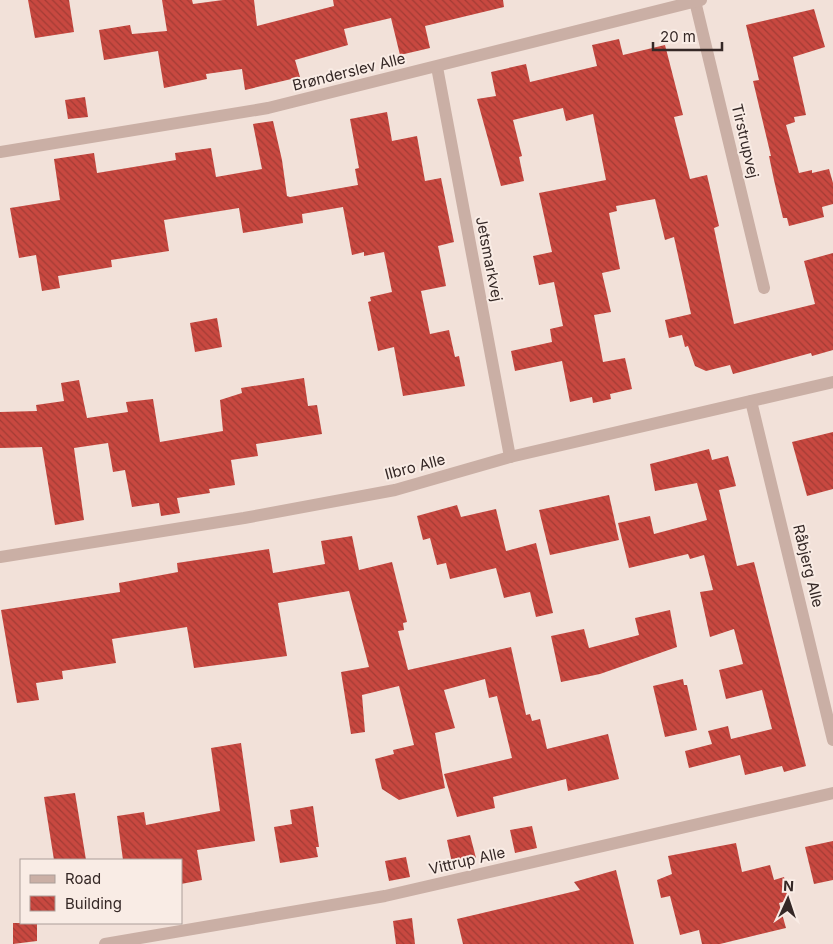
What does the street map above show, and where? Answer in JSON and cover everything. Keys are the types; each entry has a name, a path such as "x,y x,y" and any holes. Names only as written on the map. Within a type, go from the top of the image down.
{"street":[{"name":"Brønderslev Alle","path":"0,152 268,108 698,1"},
{"name":"Tirstrupvej","path":"698,1 764,288"},
{"name":"Jetsmarkvej","path":"436,67 510,457"},
{"name":"Ilbro Alle","path":"0,557 244,518 395,490 510,457 833,382"},
{"name":"Råbjerg Alle","path":"751,401 833,740"},
{"name":"Vittrup Alle","path":"106,944 385,896 833,793"}],"building":[{"path":"28,0 69,0 74,32 35,38"},
{"path":"162,0 192,0 193,4 223,0 254,0 257,26 334,6 333,0 503,0 504,7 425,26 430,48 400,55 391,18 344,29 348,45 295,60 300,77 245,90 242,69 206,74 207,79 164,88 158,51 104,60 99,30 130,25 132,34 167,31"},
{"path":"814,9 825,47 793,57 806,115 794,117 795,122 786,125 799,173 812,170 812,173 829,169 833,183 833,204 822,207 824,217 789,226 787,218 783,218 774,180 769,156 771,156 753,81 759,80 746,25"},
{"path":"619,39 623,55 665,45 683,115 674,117 690,179 707,175 719,226 714,228 734,324 815,304 804,261 833,253 833,350 812,356 811,353 733,374 730,365 706,371 695,366 688,346 685,347 682,335 669,338 665,320 691,314 674,237 665,240 655,199 616,206 617,211 609,213 620,269 602,273 611,312 594,315 603,362 625,358 632,389 610,394 611,399 593,403 592,397 570,402 562,361 515,371 511,351 552,342 550,329 563,326 554,282 539,285 533,256 552,252 539,193 606,180 593,114 566,121 563,108 513,120 522,156 519,157 524,181 501,186 477,99 496,96 491,72 526,64 530,82 597,66 592,45"},
{"path":"85,97 88,117 68,119 65,100"},
{"path":"387,112 392,141 417,136 425,181 441,178 454,242 438,246 446,286 421,291 430,334 449,330 455,357 459,356 465,386 403,396 394,347 378,351 368,302 371,301 370,297 392,292 384,252 364,256 364,252 352,255 343,207 302,214 303,223 243,233 239,208 164,220 169,251 111,260 112,267 58,276 60,288 42,291 36,255 19,258 10,208 60,200 54,159 94,153 97,173 176,160 175,153 211,148 216,177 262,169 253,124 273,121 282,160 287,196 290,197 358,185 355,169 359,168 350,119"},
{"path":"217,318 222,347 195,352 190,323"},
{"path":"304,378 308,406 317,405 322,434 256,444 258,456 231,460 235,485 209,489 210,493 177,498 180,513 161,516 159,503 132,507 125,470 113,472 108,443 74,448 84,520 55,525 42,447 0,448 0,412 37,411 36,405 64,401 61,383 79,380 87,418 128,412 126,402 153,399 160,442 223,431 220,400 242,393 241,388"},
{"path":"833,432 833,489 807,496 792,442"},
{"path":"709,449 712,460 728,456 736,486 719,490 737,566 754,562 806,766 784,772 782,766 745,775 740,755 689,768 685,751 712,744 708,731 728,726 731,739 772,729 762,690 726,699 719,670 743,664 734,629 710,637 700,592 713,590 704,555 690,559 688,554 629,568 618,523 650,516 654,534 707,520 697,483 655,491 650,464"},
{"path":"609,495 619,540 550,555 539,510"},
{"path":"457,505 461,517 496,509 506,551 536,543 553,613 536,617 530,592 504,598 496,568 450,579 446,563 437,565 430,538 423,540 417,516"},
{"path":"352,536 359,570 392,562 407,622 403,623 404,630 398,631 408,670 511,647 526,715 530,714 532,721 540,719 547,749 608,734 619,779 568,791 566,779 493,797 495,808 457,817 444,774 512,758 497,696 489,698 485,679 444,690 455,728 435,733 445,788 399,800 382,789 375,759 394,754 393,750 414,745 399,686 362,695 365,732 351,734 341,672 369,667 349,591 278,603 287,656 194,668 187,627 112,639 116,663 62,671 63,679 36,683 39,700 17,703 1,610 120,592 119,583 178,572 177,563 269,549 273,573 325,564 321,541"},
{"path":"670,610 677,647 600,674 561,682 551,636 584,629 589,648 639,635 635,618"},
{"path":"683,679 684,685 687,685 697,730 665,737 653,686"},
{"path":"241,743 255,841 197,850 202,880 182,884 182,859 123,859 117,816 144,812 146,825 220,811 211,748"},
{"path":"75,793 86,859 54,859 44,797"},
{"path":"313,806 319,847 316,847 318,857 280,863 274,827 292,824 290,810"},
{"path":"532,826 537,848 515,853 510,830"},
{"path":"470,835 476,858 452,863 447,840"},
{"path":"833,841 833,880 814,884 805,847"},
{"path":"736,843 742,872 770,865 774,880 784,877 790,900 779,903 786,928 720,944 702,944 699,930 680,935 670,896 661,898 657,880 672,874 668,856"},
{"path":"406,857 410,877 389,881 385,861"},
{"path":"616,870 634,944 463,944 457,919 580,890 574,882"},
{"path":"412,918 415,944 396,944 393,921"},
{"path":"13,923 37,924 37,941 13,944"}]}
